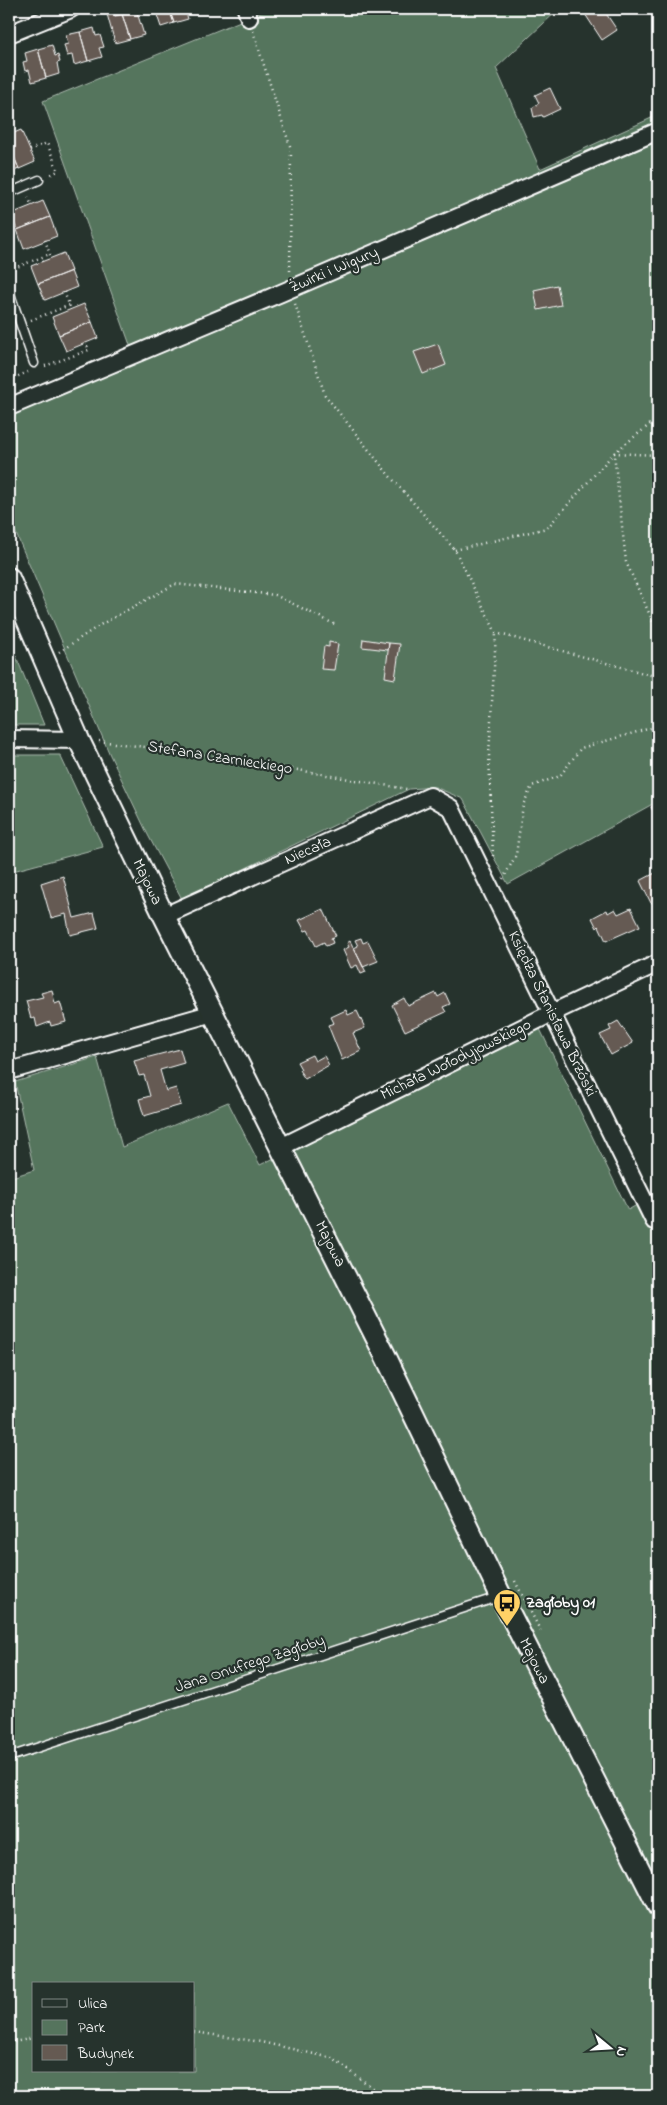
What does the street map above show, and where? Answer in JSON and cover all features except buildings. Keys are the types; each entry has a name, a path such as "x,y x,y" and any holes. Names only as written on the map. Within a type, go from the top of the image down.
{"street":[{"path":"9,34 72,9"},
{"name":"Żwirki i Wigury","path":"9,407 658,131"},
{"name":"Majowa","path":"9,578 79,740 164,916 386,1357 501,1596 658,1906"},
{"path":"9,739 79,740"},
{"name":"Księdza Stanisława Brzóski","path":"430,796 451,808 654,1221"},
{"name":"Niecała","path":"164,916 430,796"},
{"name":"Michała Wołodyjowskiego","path":"281,1147 552,1013 658,963"},
{"path":"9,1072 213,1013"}],"lane":[{"path":"9,193 40,180"},
{"path":"9,292 36,366"},
{"name":"Jana Onufrego Zagłoby","path":"9,1757 501,1596"}],"path":[{"path":"247,13 291,149 290,289 325,395 388,474 456,550 496,632 489,755 493,858"},
{"path":"30,150 47,143 58,171 40,180"},
{"path":"9,270 50,256 45,240"},
{"path":"64,292 71,309"},
{"path":"20,325 70,305"},
{"path":"9,380 36,366 89,350 86,343"},
{"path":"456,550 547,528 614,453 658,418"},
{"path":"614,453 658,455"},
{"path":"614,453 626,562 658,633"},
{"path":"45,661 100,625 174,584 275,595 334,624"},
{"path":"496,632 658,677"},
{"path":"494,896 516,855 523,805 532,786 560,776 581,748 658,726"},
{"name":"Stefana Czarnieckiego","path":"79,740 93,740 229,758 409,789 430,796"},
{"path":"195,2032 261,2042 332,2058 384,2096"},
{"path":"9,2043 32,2038"}],"green space":[{"path":"270,9 559,9 496,68 540,169 658,115 658,801 508,884 463,799 435,787 409,789 182,899 148,835 110,755 9,517 9,413 135,359 43,101"},
{"path":"9,639 44,725 9,725"},
{"path":"9,755 60,755 103,847 9,872"},
{"path":"540,1029 628,1210 658,1193 658,2096 9,2096 9,1178 34,1170 15,1082 97,1057 122,1147 228,1102 260,1165"}],"place":[{"name":"Zagłoby 01","path":"507,1627"}]}
